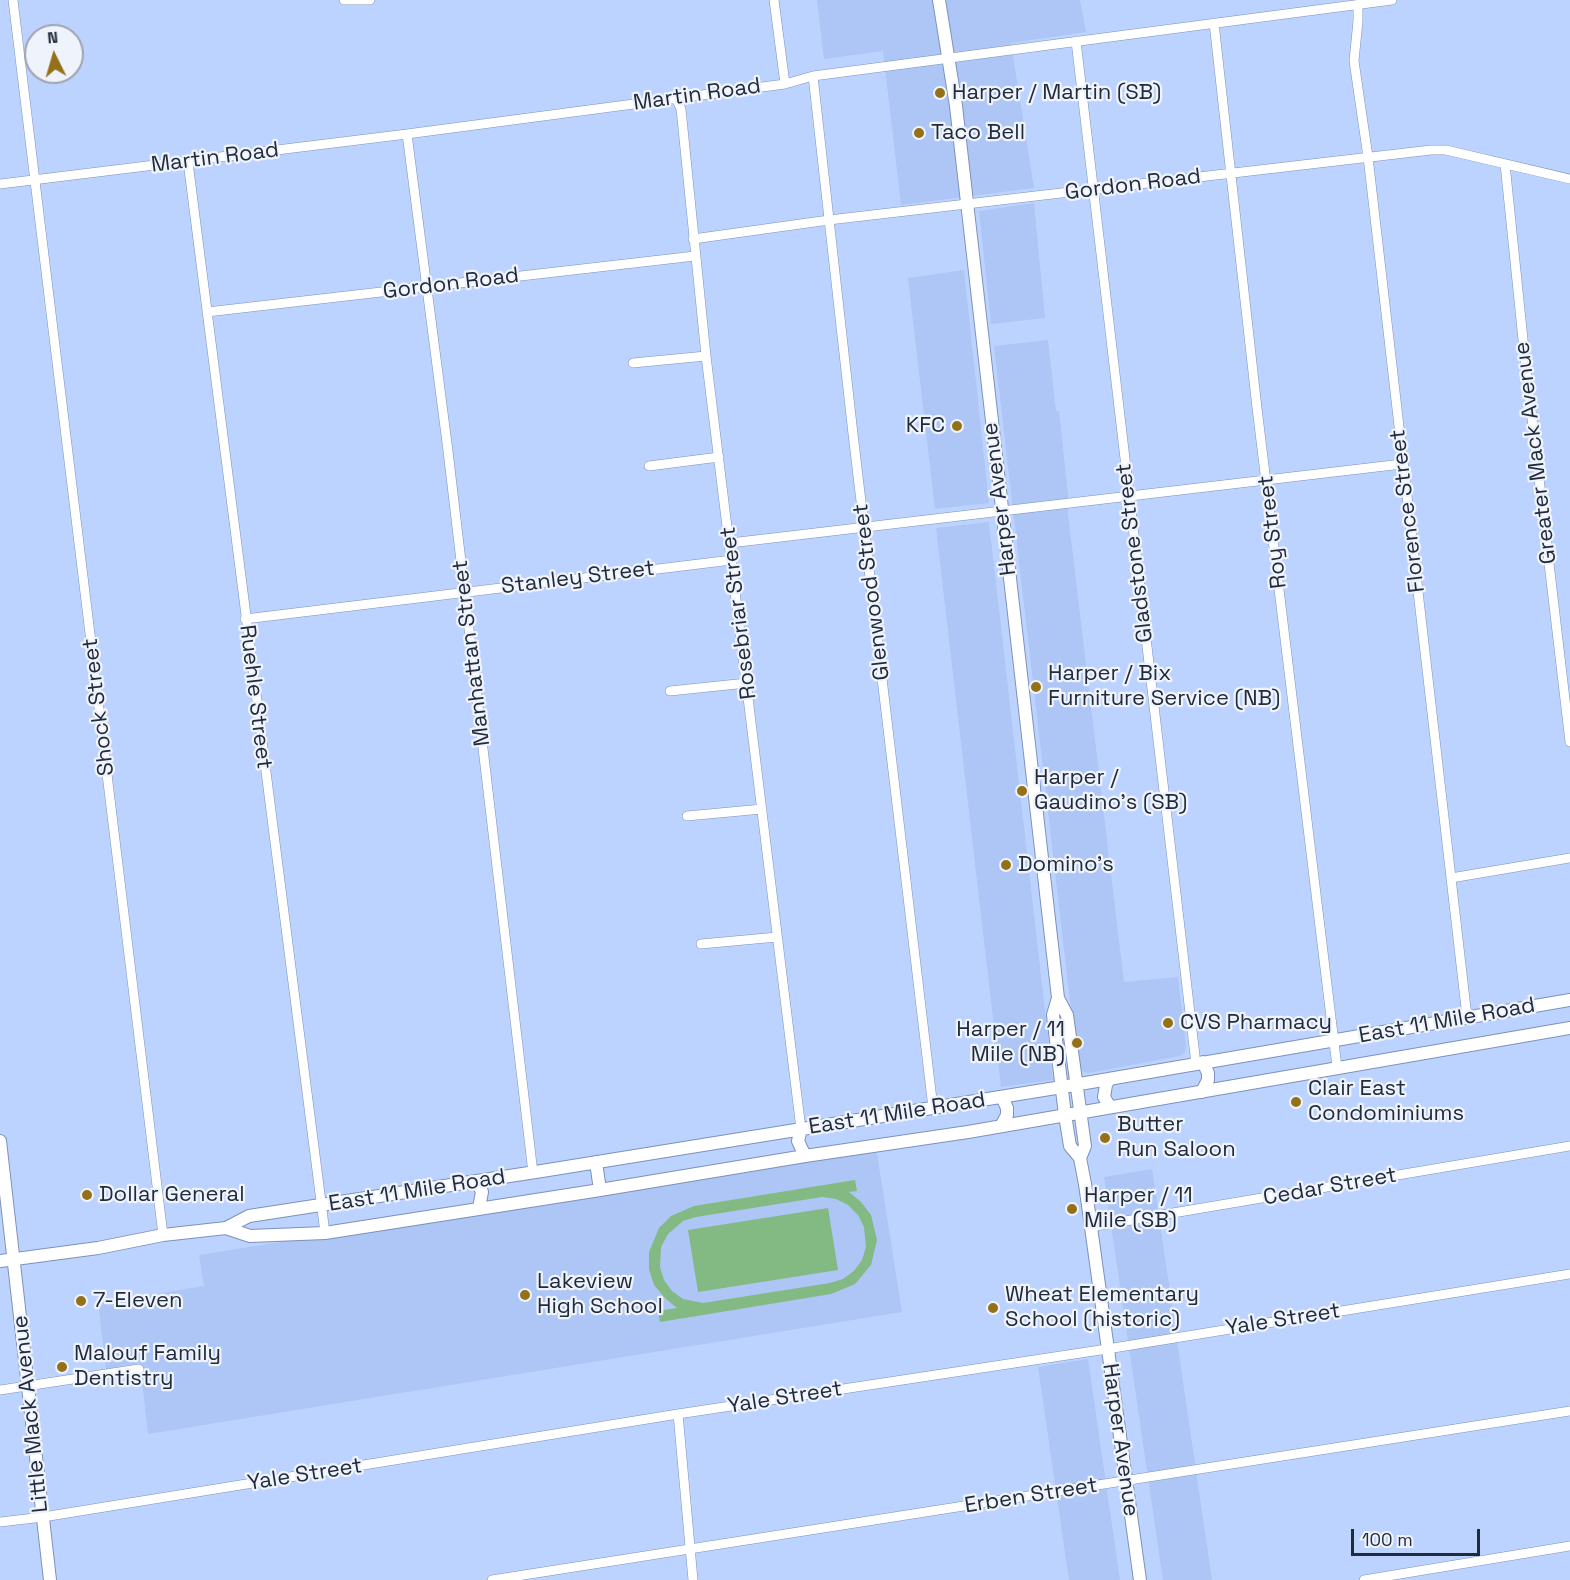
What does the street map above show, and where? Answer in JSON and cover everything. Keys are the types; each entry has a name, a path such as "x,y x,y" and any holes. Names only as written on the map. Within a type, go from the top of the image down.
{"main road":[{"name":"Harper Avenue","path":"939,0 949,58 1058,998 1067,1015 1085,1146 1080,1158 1140,1580"},
{"name":"Harper Avenue","path":"1058,998 1053,1016 1065,1115 1070,1146 1080,1158"},
{"name":"East 11 Mile Road","path":"0,1262 163,1235 226,1228 249,1216 533,1173 1076,1085 1570,1000"},
{"name":"East 11 Mile Road","path":"226,1228 250,1236 325,1233 1080,1113 1570,1028"},
{"path":"1200,1063 1208,1073 1208,1080 1202,1092"},
{"path":"1109,1079 1104,1097 1110,1107"},
{"path":"1001,1126 1007,1108 1002,1097"},
{"path":"801,1129 798,1141 805,1156"},
{"name":"Little Mack Avenue","path":"0,1141 50,1580"},
{"path":"596,1162 600,1190"},
{"path":"477,1181 482,1192 479,1208"}],"street":[{"name":"Shock Street","path":"13,0 163,1235"},
{"path":"344,0 370,0"},
{"path":"774,0 785,84"},
{"name":"Martin Road","path":"0,184 407,134 785,84 813,76 1392,0"},
{"name":"Florence Street","path":"1358,5 1354,61 1368,157 1467,1017"},
{"name":"Roy Street","path":"1214,23 1333,1040"},
{"name":"Gladstone Street","path":"1076,41 1129,496 1200,1063"},
{"name":"Glenwood Street","path":"813,76 933,1108"},
{"name":"Rosebriar Street","path":"676,98 681,109 706,356 801,1129"},
{"name":"Manhattan Street","path":"407,134 533,1173"},
{"name":"Gordon Road","path":"693,239 830,220 1438,150 1570,178"},
{"name":"Ruehle Street","path":"188,162 325,1233"},
{"name":"Greater Mack Avenue","path":"1505,164 1525,359 1570,742"},
{"name":"Gordon Road","path":"207,312 695,255"},
{"path":"633,363 706,356"},
{"path":"648,466 719,457"},
{"path":"730,543 1402,464"},
{"name":"Stanley Street","path":"245,619 732,560"},
{"path":"670,691 747,683"},
{"path":"687,816 762,809"},
{"path":"1451,878 1570,858"},
{"path":"701,944 777,937"},
{"path":"1333,1040 1337,1067"},
{"name":"Cedar Street","path":"1090,1227 1570,1146"},
{"name":"Yale Street","path":"0,1522 43,1517 678,1414 1107,1349 1570,1274"},
{"path":"0,1390 139,1369"},
{"name":"Erben Street","path":"492,1580 1570,1411"},
{"path":"678,1414 693,1580"},
{"path":"1364,1580 1570,1546"}],"shaded area":[{"path":"817,0 1080,0 1086,32 1011,43 1034,188 901,205 883,51 824,59"},
{"path":"1034,203 1045,318 991,324 979,211"},
{"path":"964,270 989,503 935,509 908,278"},
{"path":"1048,340 1056,411 1059,411 1068,514 1124,982 1178,977 1186,1046 1185,1052 1180,1056 1089,1073 1080,1068 1073,1027 994,346"},
{"path":"989,522 1053,1080 1001,1087 936,528"},
{"name":"Lakeview High School","path":"876,1147 902,1312 148,1434 140,1363 106,1369 98,1303 204,1286 199,1255"},
{"path":"1152,1169 1212,1580 1163,1580 1104,1177"},
{"path":"1088,1359 1120,1580 1069,1580 1038,1367"}],"green space":[{"path":"855,1180 857,1191 849,1192 871,1215 877,1240 871,1265 855,1284 831,1294 660,1322 658,1311 677,1308 654,1285 649,1269 649,1252 659,1228 671,1216 694,1206","holes":["822,1197 836,1199 848,1205 858,1215 864,1227 866,1247 862,1260 854,1271 843,1279 703,1303 683,1299 672,1291 664,1280 660,1267 661,1247 668,1234 683,1221"]},
{"path":"828,1208 838,1270 698,1292 688,1230"}],"place":[{"name":"Harper / Martin (SB)","path":"940,93"},
{"name":"Taco Bell","path":"919,133"},
{"name":"KFC","path":"957,426"},
{"name":"Harper / Bix Furniture Service (NB)","path":"1036,687"},
{"name":"Harper / Gaudino's (SB)","path":"1022,791"},
{"name":"Domino's","path":"1006,865"},
{"name":"CVS Pharmacy","path":"1168,1023"},
{"name":"Harper / 11 Mile (NB)","path":"1077,1043"},
{"name":"Clair East Condominiums","path":"1296,1102"},
{"name":"Butter Run Saloon","path":"1105,1138"},
{"name":"Dollar General","path":"87,1195"},
{"name":"Harper / 11 Mile (SB)","path":"1072,1209"},
{"name":"Lakeview High School","path":"525,1295"},
{"name":"7-Eleven","path":"81,1301"},
{"name":"Wheat Elementary School (historic)","path":"993,1308"},
{"name":"Malouf Family Dentistry","path":"62,1367"}]}
